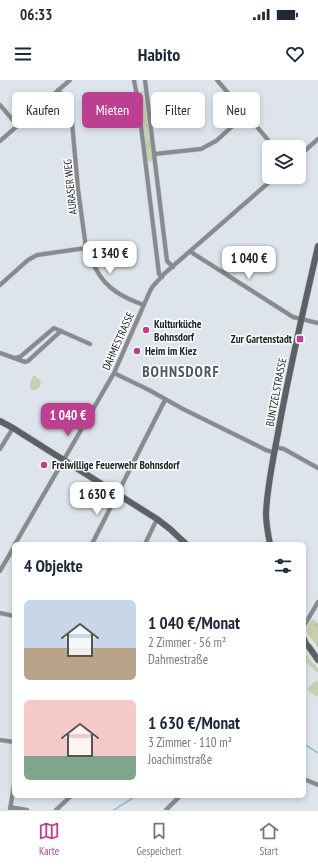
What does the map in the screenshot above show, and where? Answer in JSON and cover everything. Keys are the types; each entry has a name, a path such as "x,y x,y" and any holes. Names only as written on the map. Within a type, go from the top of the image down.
{"street":[{"path":"58,90 70,80"},
{"path":"134,80 139,109 159,274 162,277"},
{"path":"145,80 167,261 172,267"},
{"path":"217,80 227,92"},
{"name":"AURASER WEG","path":"58,90 64,97 68,106 72,122 78,189 86,248 89,251 97,271 108,285 119,294 144,306"},
{"path":"0,104 12,119"},
{"path":"0,141 16,128"},
{"path":"154,154 201,148 216,141 230,128"},
{"path":"258,128 268,140"},
{"path":"306,150 318,139"},
{"name":"DAHMESTRASSE","path":"17,542 114,373 153,286 172,267 267,184"},
{"name":"BUNTZELSTRASSE","path":"270,542 266,526 268,492 289,376 318,246"},
{"path":"0,285 28,260 37,255 86,248"},
{"path":"191,251 294,317 318,323"},
{"path":"14,358 20,357 54,328 90,344"},
{"path":"0,353 25,362 28,361 61,331"},
{"path":"114,373 266,450 284,449 318,468"},
{"path":"93,542 165,400"},
{"path":"0,421 64,459 157,519 184,542"},
{"path":"0,449 13,428"},
{"path":"146,542 157,519"},
{"name":"DAHMESTRASSE","path":"0,571 12,550"},
{"path":"306,623 318,602"},
{"path":"0,613 12,616"},
{"path":"306,643 318,660"},
{"path":"0,740 12,742"},
{"path":"306,780 318,785"},
{"path":"12,797 10,809 27,810"},
{"path":"56,810 69,798"},
{"path":"166,810 178,798"}],"green space":[{"path":"143,91 153,161 147,162 143,122 143,92 140,92"},
{"path":"34,375 40,380 41,384 38,389 31,390 30,382"},
{"path":"312,619 317,622 318,625 318,647 306,630"},
{"path":"306,654 318,669 318,673 306,662"},
{"path":"316,680 318,682 318,695 316,697 307,689"}],"waterway":[{"path":"306,745 318,753"},
{"path":"114,810 133,798"}],"place":[{"name":"Kulturküche Bohnsdorf","path":"146,330"},
{"name":"Zur Gartenstadt","path":"300,339"},
{"name":"Heim im Kiez","path":"137,351"},
{"name":"Freiwillige Feuerwehr Bohnsdorf","path":"44,465"}],"district":[{"name":"BOHNSDORF","path":"181,371"}]}
